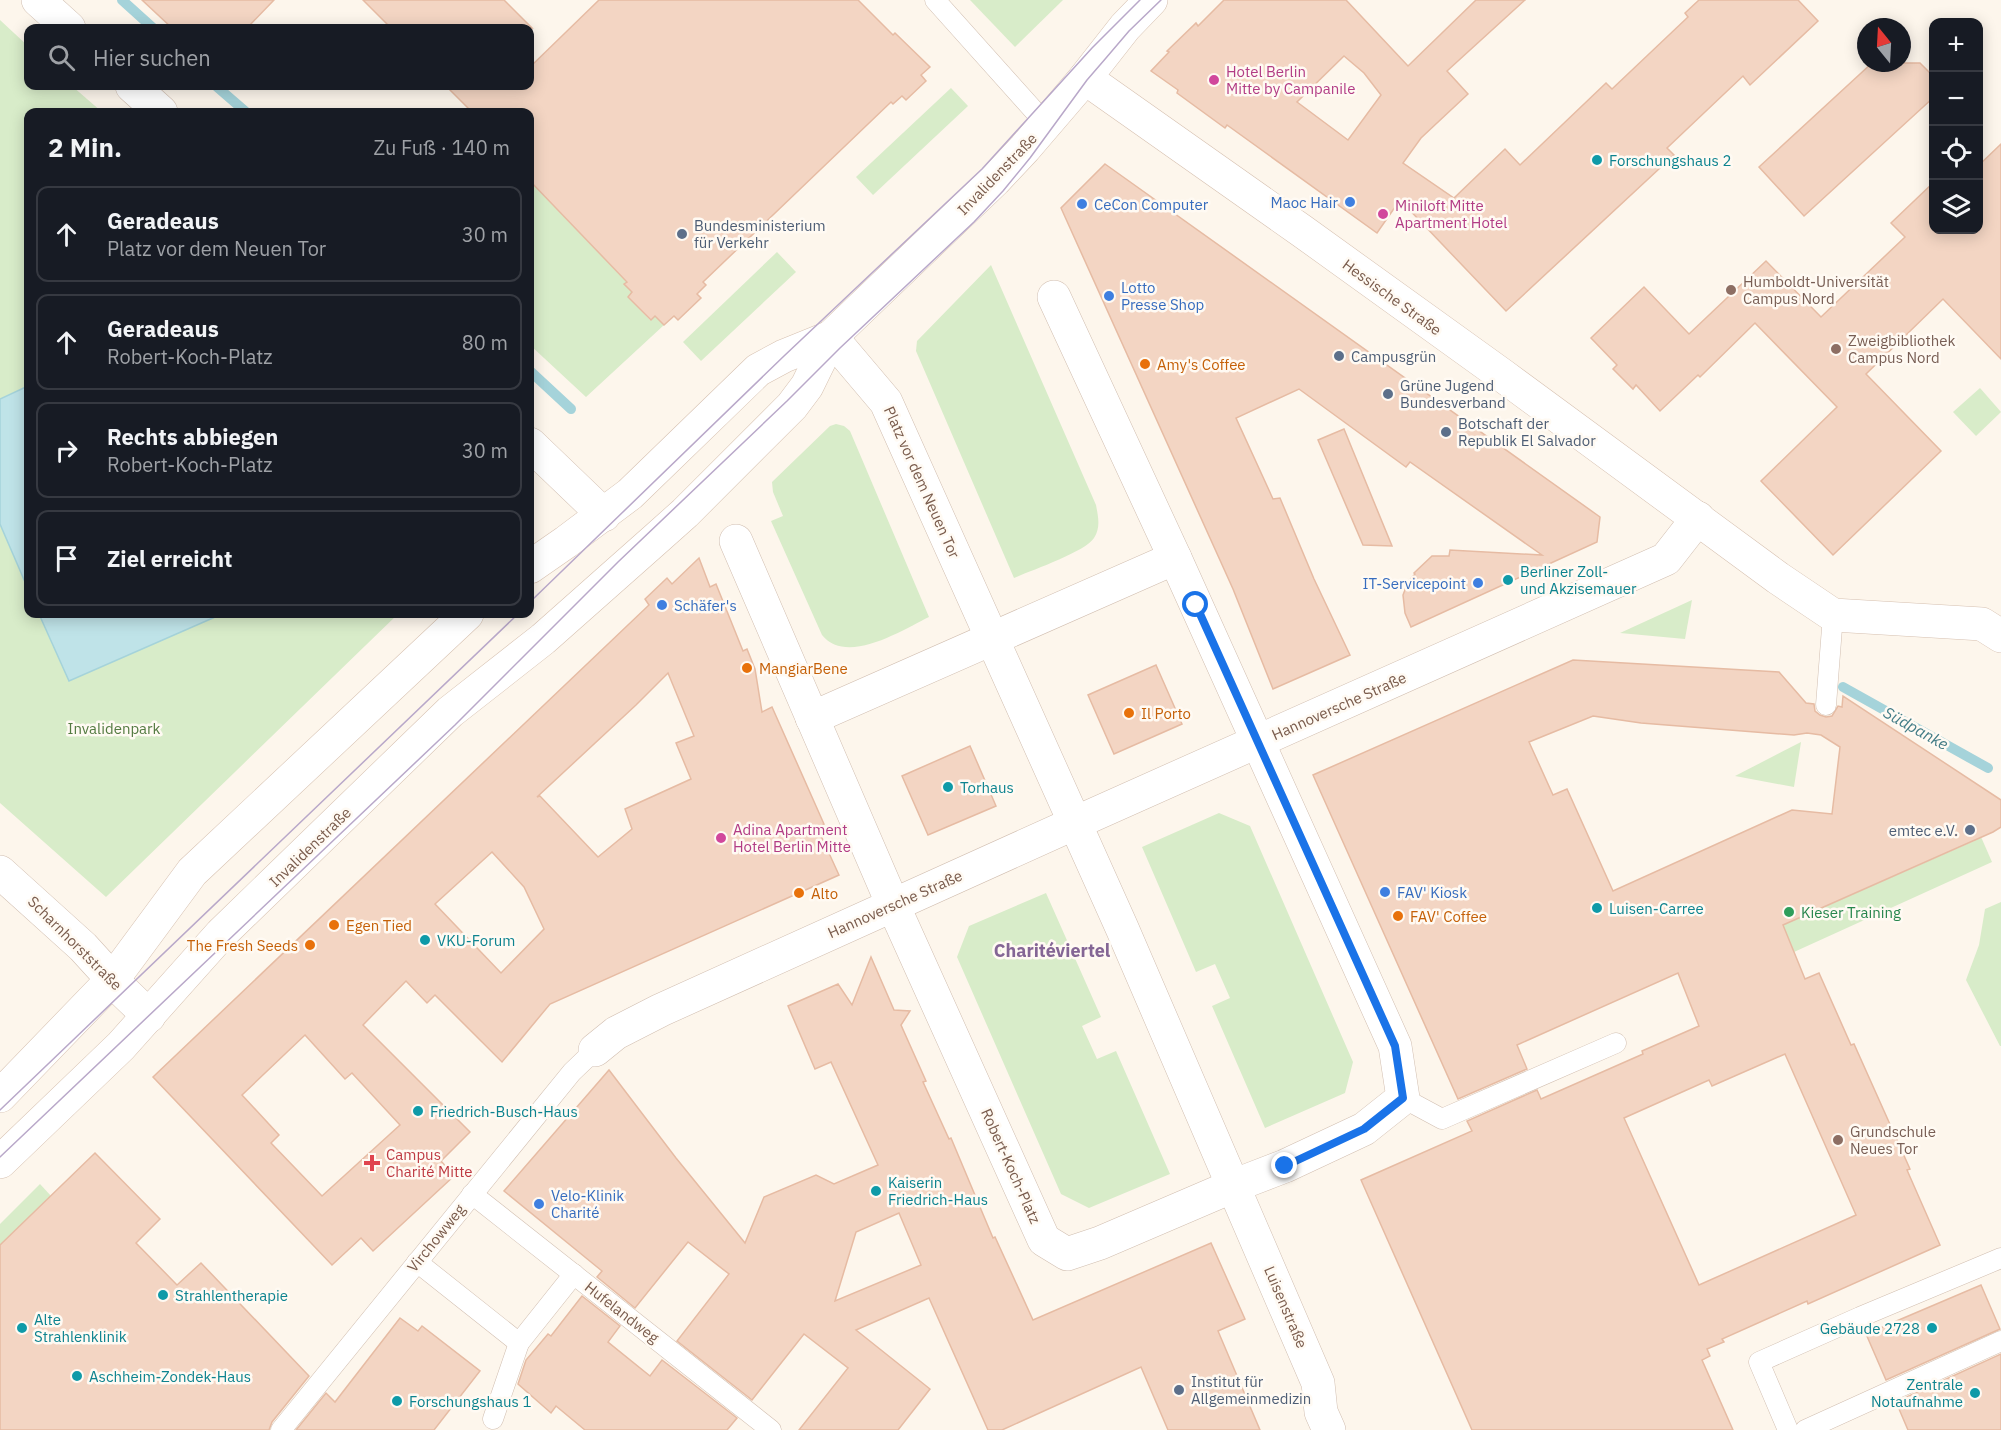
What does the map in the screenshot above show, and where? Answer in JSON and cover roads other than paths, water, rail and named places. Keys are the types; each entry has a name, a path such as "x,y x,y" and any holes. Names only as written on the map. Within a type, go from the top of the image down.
{"street":[{"path":"38,0 65,24"},
{"name":"Invalidenstraße","path":"0,1162 121,1046 220,934 450,712 543,639 686,513 792,406 807,386 831,337 995,180 1046,124 1125,27 1151,0"},
{"name":"Hessische Straße","path":"1084,78 1302,231 1698,518"},
{"path":"136,90 157,108"},
{"path":"1054,297 1175,558 1395,1046 1403,1098"},
{"name":"Invalidenstraße","path":"534,564 630,494 758,370 784,356 831,337"},
{"name":"Platz vor dem Neuen Tor","path":"831,337 886,402 1075,823"},
{"path":"534,448 604,514 639,553"},
{"path":"1698,518 1778,578 1833,615 1982,624 2001,636"},
{"name":"Hannoversche Straße","path":"595,1050 616,1033 661,1010 1666,559 1698,518"},
{"path":"736,541 894,905"},
{"path":"812,718 1175,558"},
{"path":"0,1096 112,979 192,872 463,618"},
{"path":"1075,823 1233,1186"},
{"name":"Scharnhorststraße","path":"0,872 83,947 149,1016"},
{"name":"Robert-Koch-Platz","path":"894,905 1044,1240 1067,1254 1100,1243 1233,1186 1271,1173 1364,1129 1403,1098"},
{"name":"Luisenstraße","path":"1233,1186 1318,1383 1321,1413 1329,1430"}],"lane":[{"path":"935,0 1046,124"},
{"path":"1826,705 1833,615"},
{"path":"1403,1098 1442,1119 1616,1043"},
{"name":"Virchowweg","path":"281,1430 572,1072 595,1050"},
{"name":"Hufelandweg","path":"472,1194 771,1430"},
{"path":"1788,1430 1759,1362 2001,1258"},
{"path":"417,1262 519,1343"},
{"path":"493,1419 519,1343 574,1274"},
{"path":"1805,1430 2001,1341"}],"water":[{"path":"24,388 24,580 0,524 0,399"},
{"path":"41,618 213,618 69,681"}],"waterway":[{"path":"122,0 149,24"},
{"path":"221,90 241,108"},
{"path":"534,375 571,409"},
{"name":"Südpanke","path":"1843,687 1988,768"}],"tram line":[{"path":"534,598 784,356 982,169 1092,48 1140,0"},
{"path":"0,1157 455,725 618,562 974,222 1030,158 1087,80 1129,31 1161,0"},
{"path":"0,1110 514,618"}],"place":[{"name":"Hotel Berlin Mitte by Campanile","path":"1214,80"},
{"name":"Forschungshaus 2","path":"1597,160"},
{"name":"Maoc Hair","path":"1350,202"},
{"name":"CeCon Computer","path":"1082,204"},
{"name":"Miniloft Mitte Apartment Hotel","path":"1383,214"},
{"name":"Bundesministerium für Verkehr","path":"682,234"},
{"name":"Humboldt-Universität Campus Nord","path":"1731,290"},
{"name":"Lotto Presse Shop","path":"1109,296"},
{"name":"Zweigbibliothek Campus Nord","path":"1836,349"},
{"name":"Campusgrün","path":"1339,356"},
{"name":"Amy's Coffee","path":"1145,364"},
{"name":"Grüne Jugend Bundesverband","path":"1388,394"},
{"name":"Botschaft der Republik El Salvador","path":"1446,432"},
{"name":"Berliner Zoll- und Akzisemauer","path":"1508,580"},
{"name":"IT-Servicepoint","path":"1478,583"},
{"name":"Schäfer's","path":"662,605"},
{"name":"MangiarBene","path":"747,668"},
{"name":"Il Porto","path":"1129,713"},
{"name":"Torhaus","path":"948,787"},
{"name":"emtec e.V.","path":"1970,830"},
{"name":"Adina Apartment Hotel Berlin Mitte","path":"721,838"},
{"name":"FAV' Kiosk","path":"1385,892"},
{"name":"Alto","path":"799,893"},
{"name":"Luisen-Carree","path":"1597,908"},
{"name":"Kieser Training","path":"1789,912"},
{"name":"FAV' Coffee","path":"1398,916"},
{"name":"Egen Tied","path":"334,925"},
{"name":"VKU-Forum","path":"425,940"},
{"name":"The Fresh Seeds","path":"310,945"},
{"name":"Friedrich-Busch-Haus","path":"418,1111"},
{"name":"Grundschule Neues Tor","path":"1838,1140"},
{"name":"Campus Charité Mitte","path":"372,1163"},
{"name":"Kaiserin Friedrich-Haus","path":"876,1191"},
{"name":"Velo-Klinik Charité","path":"539,1204"},
{"name":"Strahlentherapie","path":"163,1295"},
{"name":"Alte Strahlenklinik","path":"22,1328"},
{"name":"Gebäude 2728","path":"1932,1328"},
{"name":"Aschheim-Zondek-Haus","path":"77,1376"},
{"name":"Institut für Allgemeinmedizin","path":"1179,1390"},
{"name":"Zentrale Notaufnahme","path":"1975,1393"},
{"name":"Forschungshaus 1","path":"397,1401"}],"district":[{"name":"Charitéviertel","path":"1052,950"}],"park label":[{"name":"Invalidenpark","path":"114,728"}]}
